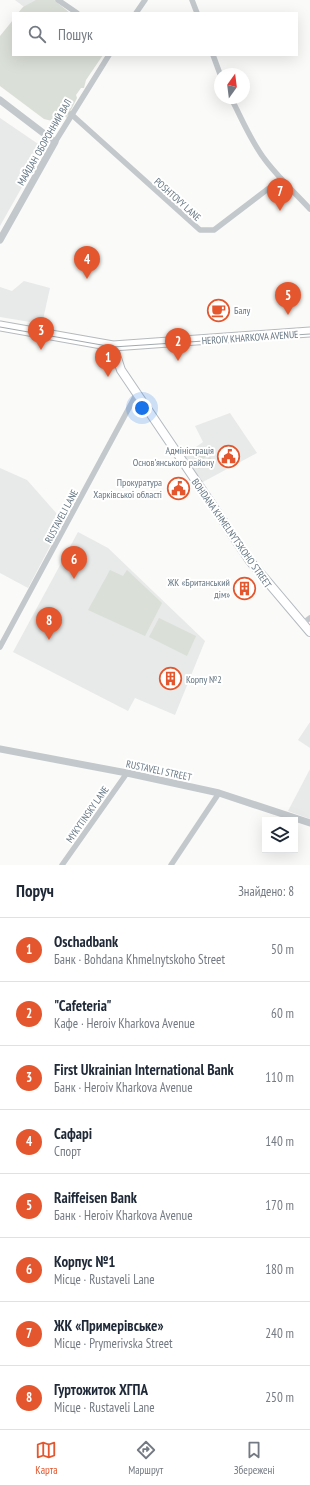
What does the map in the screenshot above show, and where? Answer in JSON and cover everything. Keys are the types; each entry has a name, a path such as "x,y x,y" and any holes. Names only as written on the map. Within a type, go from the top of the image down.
{"main road":[{"name":"HEROIV KHARKOVA AVENUE","path":"0,326 113,346 310,332"},
{"name":"BOHDANA KHMELNYTSKOHO STREET","path":"113,346 122,370 250,561 310,632"}],"street":[{"path":"58,0 76,12"},
{"path":"137,12 145,0"},
{"path":"192,0 197,12"},
{"name":"МАЙДАН ОБОРОННИЙ ВАЛ","path":"0,240 71,114 108,56"},
{"path":"213,56 218,68"},
{"path":"0,100 55,142"},
{"path":"234,104 249,134 265,160 310,209"},
{"name":"POSHTOVY LANE","path":"71,114 200,230 214,230 281,179"},
{"name":"RUSTAVELI LANE","path":"0,647 137,393"},
{"path":"302,624 310,618"},
{"name":"RUSTAVELI STREET","path":"0,749 127,773 219,793 310,823"},
{"name":"MYKYTINSKY LANE","path":"62,865 127,773"},
{"path":"171,865 219,793"}],"shaded area":[{"path":"15,0 55,0 56,5 53,12 31,12"},
{"path":"36,0 54,0 69,12 19,12 23,7"},
{"path":"12,21 12,56 102,56 86,80 84,88 81,88 76,95 77,98 67,118 63,115 57,121 44,119 0,86 0,36"},
{"path":"0,118 44,148 0,226"},
{"path":"24,281 50,288 42,324 0,317 0,287 12,291"},
{"path":"230,413 257,453 201,483 183,456 203,442 195,426"},
{"path":"206,451 209,455 195,464 193,461"},
{"path":"210,457 212,460 199,469 197,466"},
{"path":"0,468 27,480 57,514 65,518 28,588 0,573"},
{"path":"78,532 108,548 205,641 175,715 135,698 128,711 13,652"},
{"path":"110,570 123,576 127,570 162,603 145,636 88,610"},
{"path":"159,618 196,636 187,656 149,637"},
{"path":"310,722 310,748 298,740"},
{"path":"310,769 310,819 288,811"}],"tram line":[{"path":"0,327 113,347 310,334"}],"place":[{"name":"ЖК «Примерівське»","path":"280,211"},
{"name":"Сафарі","path":"87,279"},
{"name":"Балу","path":"219,310"},
{"name":"Raiffeisen Bank","path":"288,315"},
{"name":"First Ukrainian International Bank","path":"41,350"},
{"name":"\"Cafeteria\"","path":"178,361"},
{"name":"Oschadbank","path":"108,377"},
{"name":"Адміністрація Основ'янського району","path":"229,456"},
{"name":"Прокуратура Харківської області","path":"178,488"},
{"name":"Корпус №1","path":"74,579"},
{"name":"ЖК «Британський дім»","path":"245,588"},
{"name":"Гуртожиток ХГПА","path":"49,640"},
{"name":"Корпу №2","path":"171,679"}]}
